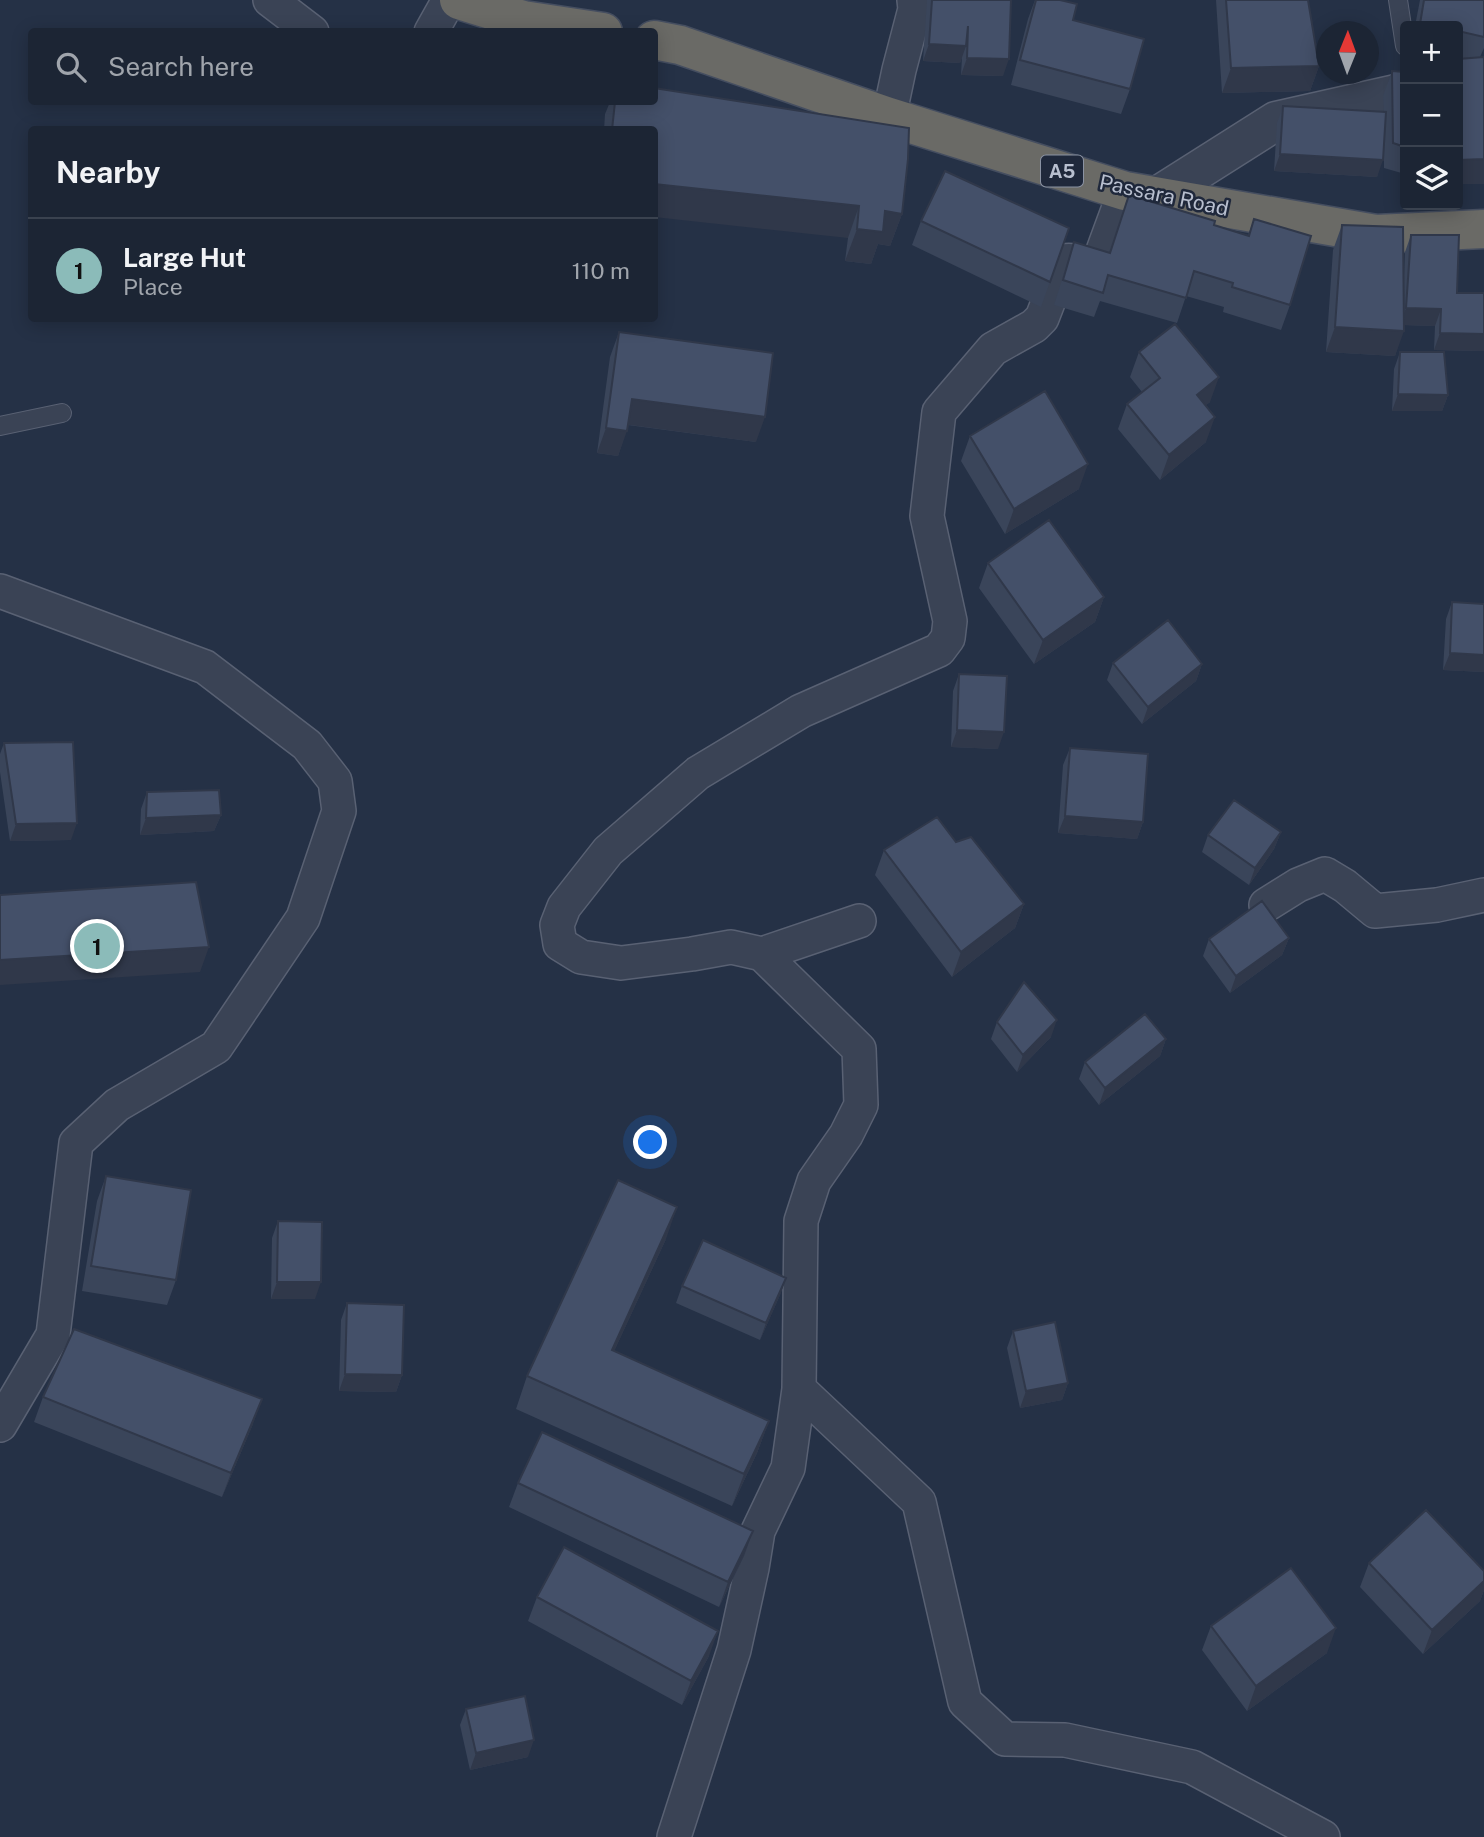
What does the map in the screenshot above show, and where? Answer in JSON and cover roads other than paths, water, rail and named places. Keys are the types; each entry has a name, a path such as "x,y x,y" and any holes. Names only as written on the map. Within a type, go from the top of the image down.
{"highway":[{"path":"459,0 523,20 576,28"},
{"name":"Passara Road","path":"658,41 680,45 888,117 1141,194 1376,234 1484,229"}],"street":[{"path":"270,0 308,28"},
{"path":"433,28 449,0"},
{"path":"888,117 915,9 914,0"},
{"path":"859,921 762,954 731,947 621,963 582,957 560,944 557,925 564,907 608,851 698,773 801,711 939,650 948,638 950,621 927,516 939,412 993,349 1034,326 1042,318 1064,261 1071,259 1086,266 1093,265 1100,259 1141,194 1276,121 1400,93"},
{"path":"0,591 205,667 307,745 335,781 340,811 303,918 216,1047 117,1105 76,1143 53,1335 0,1425"},
{"path":"1266,905 1325,874 1345,886 1375,911 1437,905 1484,895"},
{"path":"674,1837 734,1650 758,1531 788,1468 799,1389 801,1221 814,1181 846,1135 861,1105 859,1049 762,954"},
{"path":"799,1389 919,1502 965,1702 1005,1739 1065,1740 1192,1766 1323,1837"}],"lane":[{"path":"1398,0 1401,21"},
{"path":"0,426 62,412"}],"place":[{"name":"Large Hut","path":"97,946"}]}
